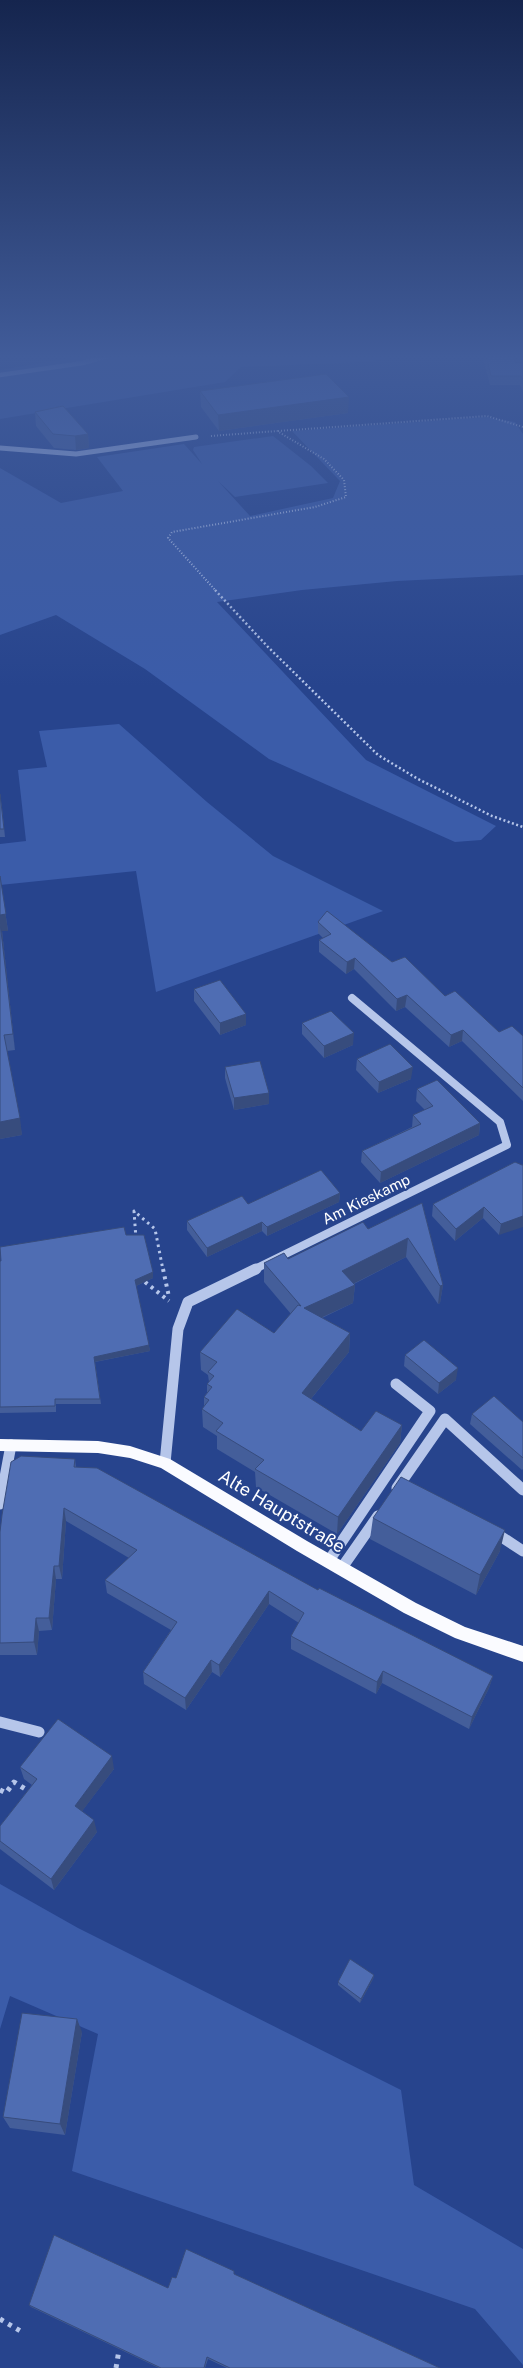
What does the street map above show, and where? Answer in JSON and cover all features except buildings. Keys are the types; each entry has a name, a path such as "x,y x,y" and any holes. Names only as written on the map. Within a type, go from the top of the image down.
{"main road":[{"name":"Alte Hauptstraße","path":"6,1445 98,1447 130,1452 165,1463 410,1608 461,1633 523,1654"}],"street":[{"name":"Am Kieskamp","path":"165,1463 178,1328 188,1302 507,1145 500,1122 352,998"},
{"path":"335,1565 430,1411 396,1384"},
{"path":"335,1565 387,1502 405,1485 445,1419 523,1490"},
{"name":"Alte Hauptstraße","path":"0,1504 6,1445"},
{"path":"488,1529 523,1550"}],"lane":[{"path":"0,1722 39,1732"}],"path":[{"path":"330,466 344,480 346,496 315,507 172,532 168,538 268,648 378,755 418,779 492,816 523,827"},
{"path":"136,1241 134,1210 155,1229 170,1301 178,1328"},
{"path":"145,1282 170,1301"},
{"path":"0,1790 6,1793 14,1782 39,1798"},
{"path":"0,2319 22,2332"},
{"path":"116,2368 119,2350"}],"shaded area":[{"path":"104,466 310,466 328,483 235,497 218,481 250,516 333,498 340,481 325,466 523,466 523,575 397,581 302,590 217,602 366,760 496,826 481,840 455,842 269,759 145,669 56,615 0,635 0,468 61,503 123,491"},
{"path":"119,724 207,802 273,856 383,911 156,992 136,871 0,885 0,844 26,841 18,770 47,767 39,731"},
{"path":"0,1884 78,1928 401,2090 414,2185 523,2249 523,2365 475,2309 72,2171 98,2034 10,1996 0,2029"}]}
